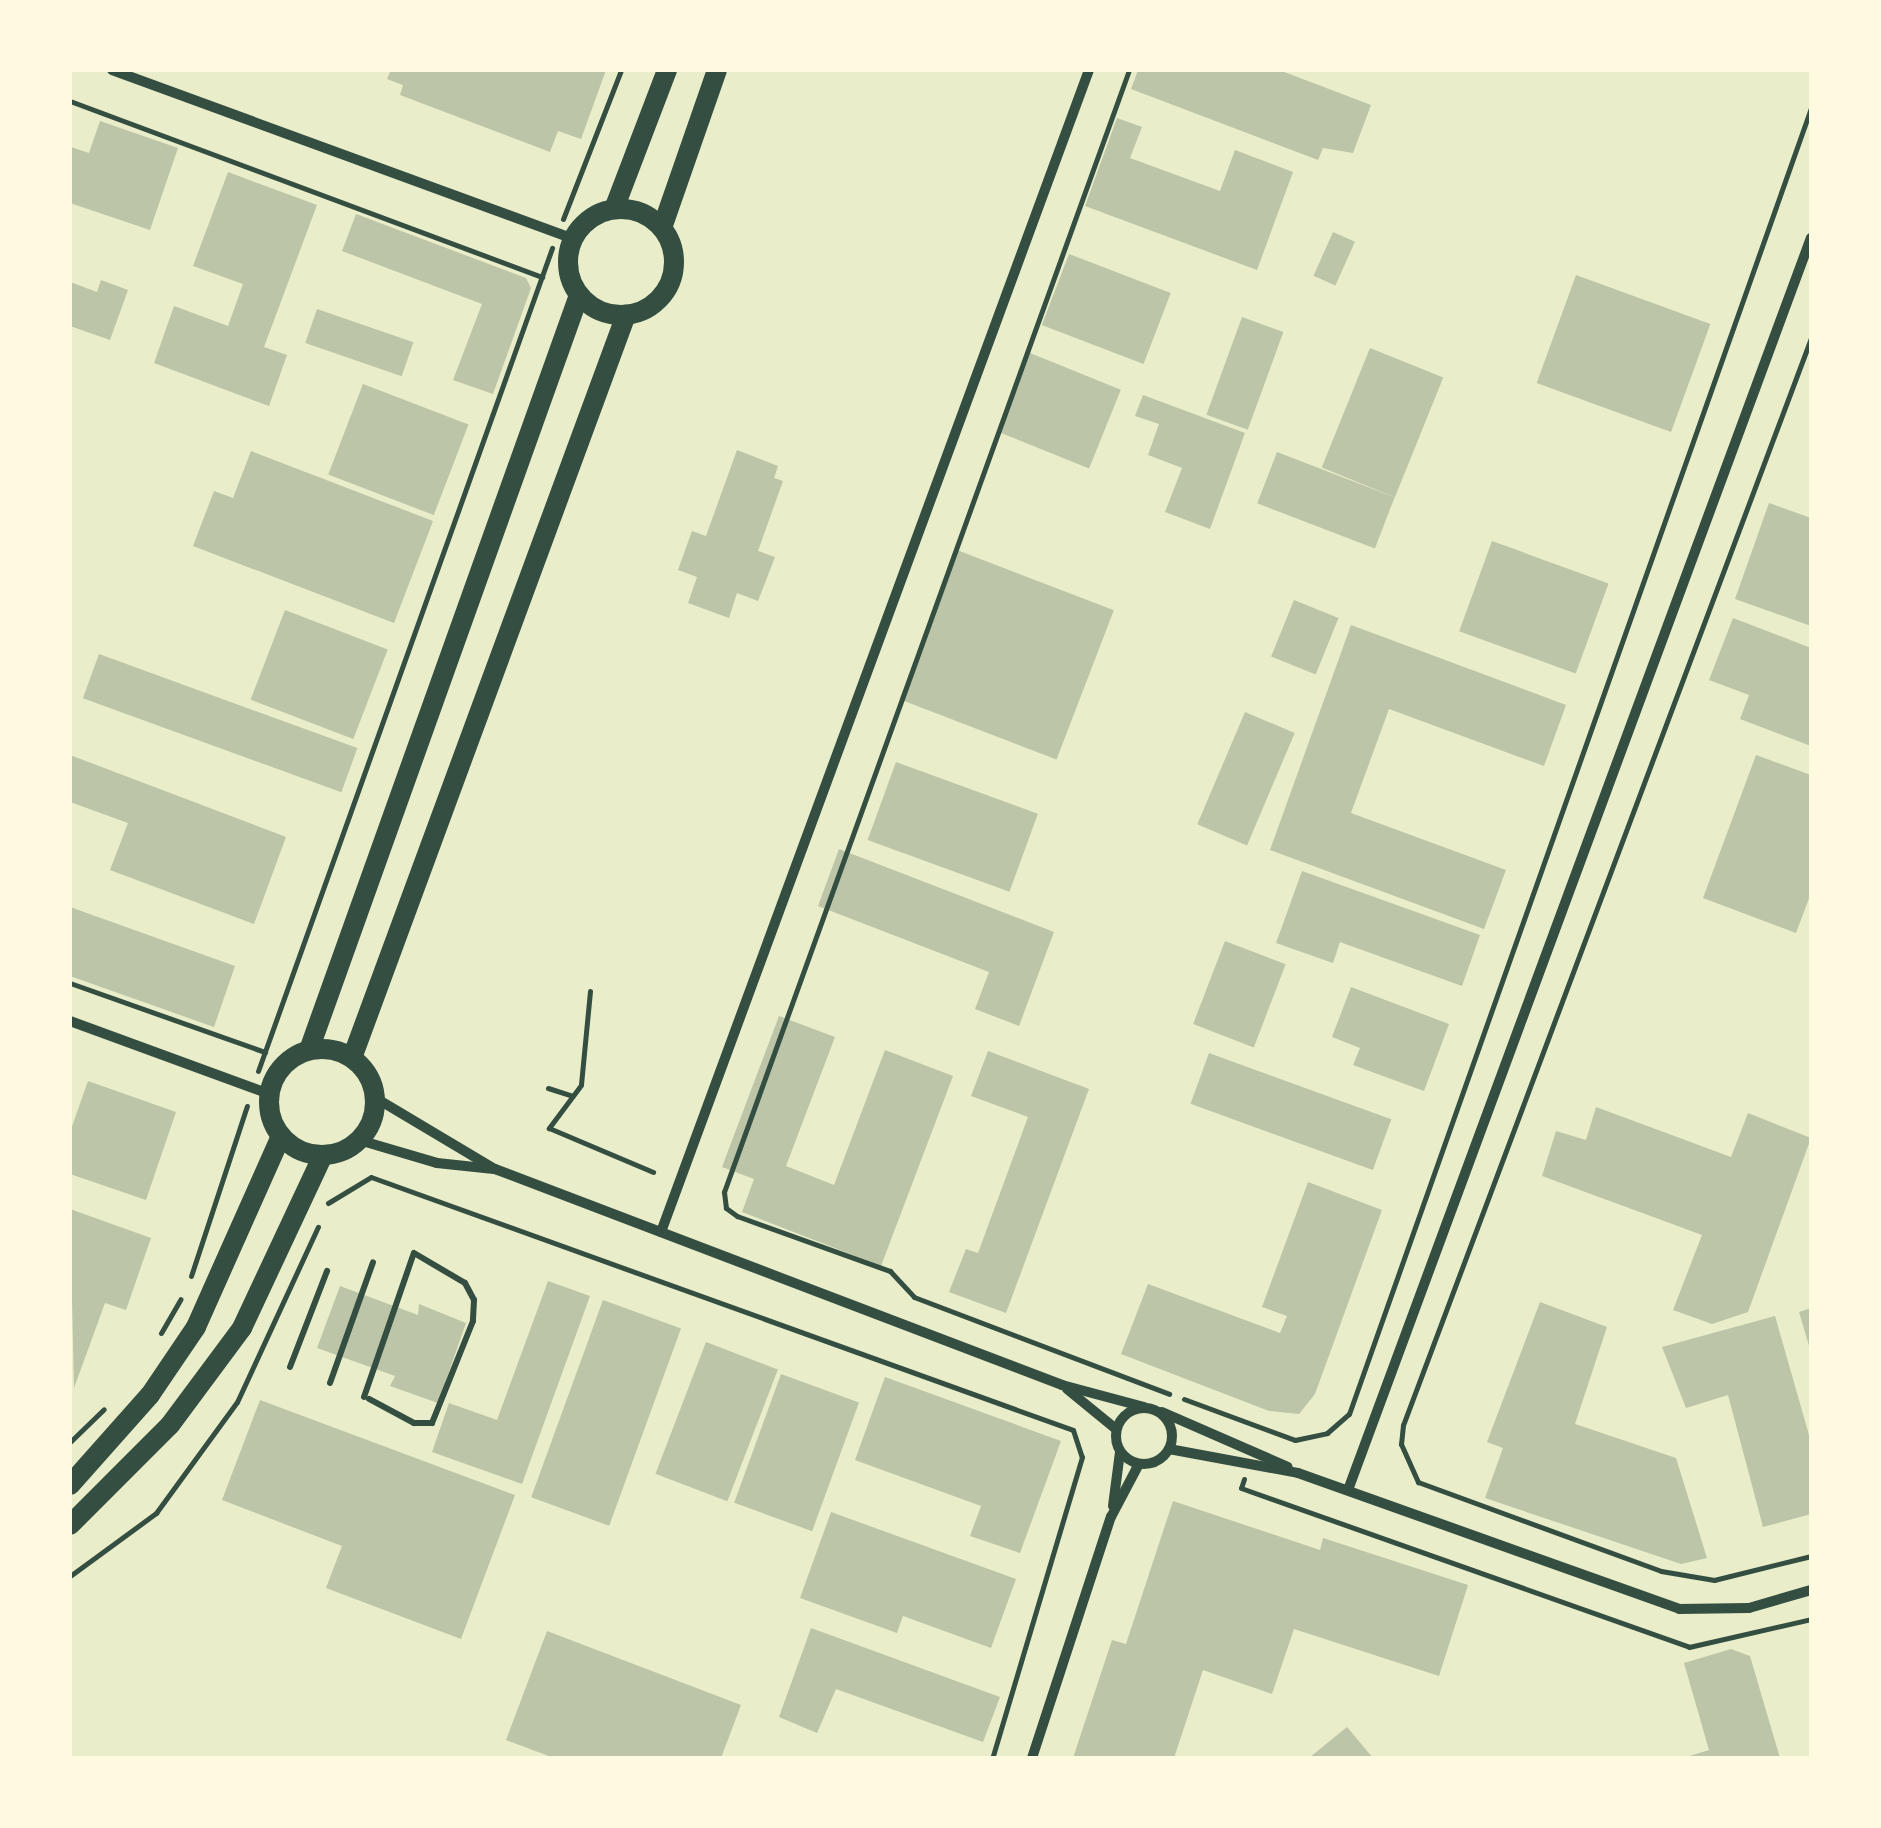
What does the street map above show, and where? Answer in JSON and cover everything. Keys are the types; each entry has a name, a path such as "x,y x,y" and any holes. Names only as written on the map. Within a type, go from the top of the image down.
{"main road":[{"path":"614,209 667,70"},
{"path":"662,228 718,70"},
{"path":"614,209 640,212 662,228 673,254 670,282 652,304 626,315 600,311 579,295 568,268 565,236 594,216 614,209"},
{"path":"309,1050 579,295"},
{"path":"352,1058 626,315"},
{"path":"70,1525 148,1450 242,1328 323,1155 358,1140 372,1120 374,1097 352,1058 332,1049 309,1050 290,1059 261,1091 280,1136 323,1155"},
{"path":"70,1486 150,1395 196,1327 280,1136"}],"street":[{"path":"112,70 565,236"},
{"path":"660,1232 1089,70"},
{"path":"1348,1490 1811,238"},
{"path":"70,1021 261,1091"},
{"path":"374,1097 495,1169 1062,1385 1157,1410 1256,1448 1298,1473"},
{"path":"358,1140 436,1163 495,1169"},
{"path":"1062,1385 1116,1429 1120,1452 1112,1517"},
{"path":"1116,1429 1128,1412 1144,1407"},
{"path":"1120,1452 1139,1464 1155,1462 1169,1449 1172,1429 1157,1410"},
{"path":"1169,1449 1298,1473 1679,1608 1749,1608 1811,1590"},
{"path":"1032,1758 1112,1517 1139,1464"}],"lane":[{"path":"414,1253 470,1290 473,1320 432,1423 414,1422 366,1398 414,1253"},
{"path":"330,1383 372,1262"},
{"path":"290,1366 327,1271"}],"path":[{"path":"160,1336 186,1290 261,1091 265,1052 542,276 565,236 621,70"},
{"path":"1129,70 724,1192 726,1208 737,1216 890,1271 914,1297 1263,1429 1309,1440 1349,1414 1811,108"},
{"path":"70,102 542,276"},
{"path":"1811,338 1402,1426 1401,1444 1418,1482 1661,1570 1714,1580 1811,1556"},
{"path":"70,982 265,1052"},
{"path":"590,991 581,1085 549,1123 551,1132 653,1172"},
{"path":"548,1088 572,1096"},
{"path":"70,1576 156,1512 237,1402 276,1330 327,1203 371,1177 1073,1430 1082,1457 992,1758"},
{"path":"70,1442 108,1405"},
{"path":"1256,1448 1263,1429"},
{"path":"1250,1464 1241,1488 1689,1648 1811,1619"}],"building":[{"path":"391,70 606,70 581,139 558,131 550,152 400,95 403,85 387,79"},
{"path":"1138,70 1279,70 1371,105 1353,153 1323,148 1318,160 1131,89"},
{"path":"1117,118 1142,127 1130,158 1220,191 1235,150 1293,172 1257,270 1085,206"},
{"path":"100,121 178,148 150,230 70,203 71,147 89,153"},
{"path":"228,172 317,205 264,347 287,355 269,406 154,363 174,306 228,326 243,284 193,266"},
{"path":"356,214 526,278 531,288 493,394 453,380 482,304 342,251"},
{"path":"1333,232 1355,242 1335,286 1313,276"},
{"path":"1069,254 1171,293 1144,364 1042,325"},
{"path":"1576,275 1710,324 1671,432 1537,383"},
{"path":"101,280 128,290 110,340 70,326 70,282 97,292"},
{"path":"317,309 413,342 402,376 305,343"},
{"path":"1242,317 1283,332 1248,430 1206,415"},
{"path":"1370,348 1443,378 1395,497 1322,468"},
{"path":"1030,353 1121,390 1089,469 998,432"},
{"path":"363,384 468,424 434,515 328,475"},
{"path":"1143,395 1245,433 1210,529 1165,512 1182,468 1148,455 1159,424 1135,416"},
{"path":"737,450 778,466 774,478 783,481 758,551 775,557 758,601 737,593 729,618 688,603 697,577 678,570 692,531 706,536"},
{"path":"251,451 433,521 394,623 193,546 214,491 233,498"},
{"path":"1277,452 1395,497 1375,549 1257,503"},
{"path":"1769,503 1811,518 1811,626 1735,599"},
{"path":"1492,541 1609,583 1576,674 1459,631"},
{"path":"957,550 1114,610 1057,760 900,699"},
{"path":"1294,600 1339,618 1316,675 1271,657"},
{"path":"285,610 388,649 353,739 251,700"},
{"path":"1733,618 1811,648 1811,746 1740,719 1749,695 1709,680"},
{"path":"1351,625 1566,705 1544,766 1389,709 1351,813 1506,870 1484,929 1270,850"},
{"path":"99,654 357,748 341,792 83,698"},
{"path":"1245,712 1295,733 1247,845 1197,824"},
{"path":"70,755 286,837 254,924 110,870 128,823 70,802"},
{"path":"1756,755 1811,775 1811,893 1796,933 1703,898"},
{"path":"896,762 1038,814 1010,892 868,840"},
{"path":"839,849 1054,932 1019,1026 975,1009 989,972 818,906"},
{"path":"1302,871 1480,935 1462,986 1340,942 1333,963 1276,943"},
{"path":"70,907 235,966 214,1027 70,976"},
{"path":"1225,941 1286,964 1254,1047 1193,1024"},
{"path":"1351,987 1449,1024 1424,1091 1353,1065 1360,1048 1332,1037"},
{"path":"779,1016 835,1037 786,1166 834,1185 885,1050 953,1076 881,1266 742,1212 754,1179 722,1167"},
{"path":"988,1051 1089,1089 1006,1313 949,1292 966,1249 978,1253 1028,1117 971,1096"},
{"path":"1209,1053 1391,1119 1373,1170 1191,1104"},
{"path":"88,1081 176,1112 146,1200 70,1174 70,1132"},
{"path":"1596,1107 1731,1157 1748,1113 1811,1138 1748,1312 1712,1324 1673,1310 1702,1235 1542,1176 1556,1131 1586,1140"},
{"path":"1308,1182 1382,1210 1315,1394 1299,1414 1269,1411 1121,1354 1148,1284 1280,1333 1287,1316 1262,1307"},
{"path":"70,1209 151,1238 126,1310 105,1303 74,1388"},
{"path":"548,1281 590,1296 522,1484 432,1452 449,1403 497,1420"},
{"path":"340,1286 418,1315 419,1304 466,1323 438,1403 390,1386 395,1376 317,1348"},
{"path":"603,1300 681,1328 609,1526 531,1497"},
{"path":"1540,1302 1607,1327 1575,1424 1676,1458 1707,1558 1681,1564 1485,1498 1503,1448 1487,1442"},
{"path":"1811,1308 1811,1348 1810,1349 1799,1312"},
{"path":"1775,1316 1811,1442 1811,1514 1763,1527 1728,1395 1686,1408 1662,1347"},
{"path":"706,1342 778,1370 727,1501 655,1474"},
{"path":"781,1374 859,1402 812,1531 734,1503"},
{"path":"885,1377 1061,1441 1020,1553 970,1536 981,1506 855,1460"},
{"path":"260,1400 515,1495 461,1639 326,1588 342,1546 222,1500"},
{"path":"1173,1501 1320,1550 1323,1538 1468,1585 1439,1676 1294,1629 1272,1694 1203,1670 1174,1758 1073,1758 1112,1640 1126,1644"},
{"path":"831,1512 1016,1579 991,1648 903,1616 897,1633 800,1598"},
{"path":"811,1628 1000,1697 983,1742 836,1689 817,1733 779,1717"},
{"path":"547,1631 741,1705 721,1758 554,1758 506,1740"},
{"path":"1731,1649 1750,1656 1780,1758 1683,1758 1709,1750 1684,1663"},
{"path":"1347,1727 1373,1758 1309,1758"}]}
